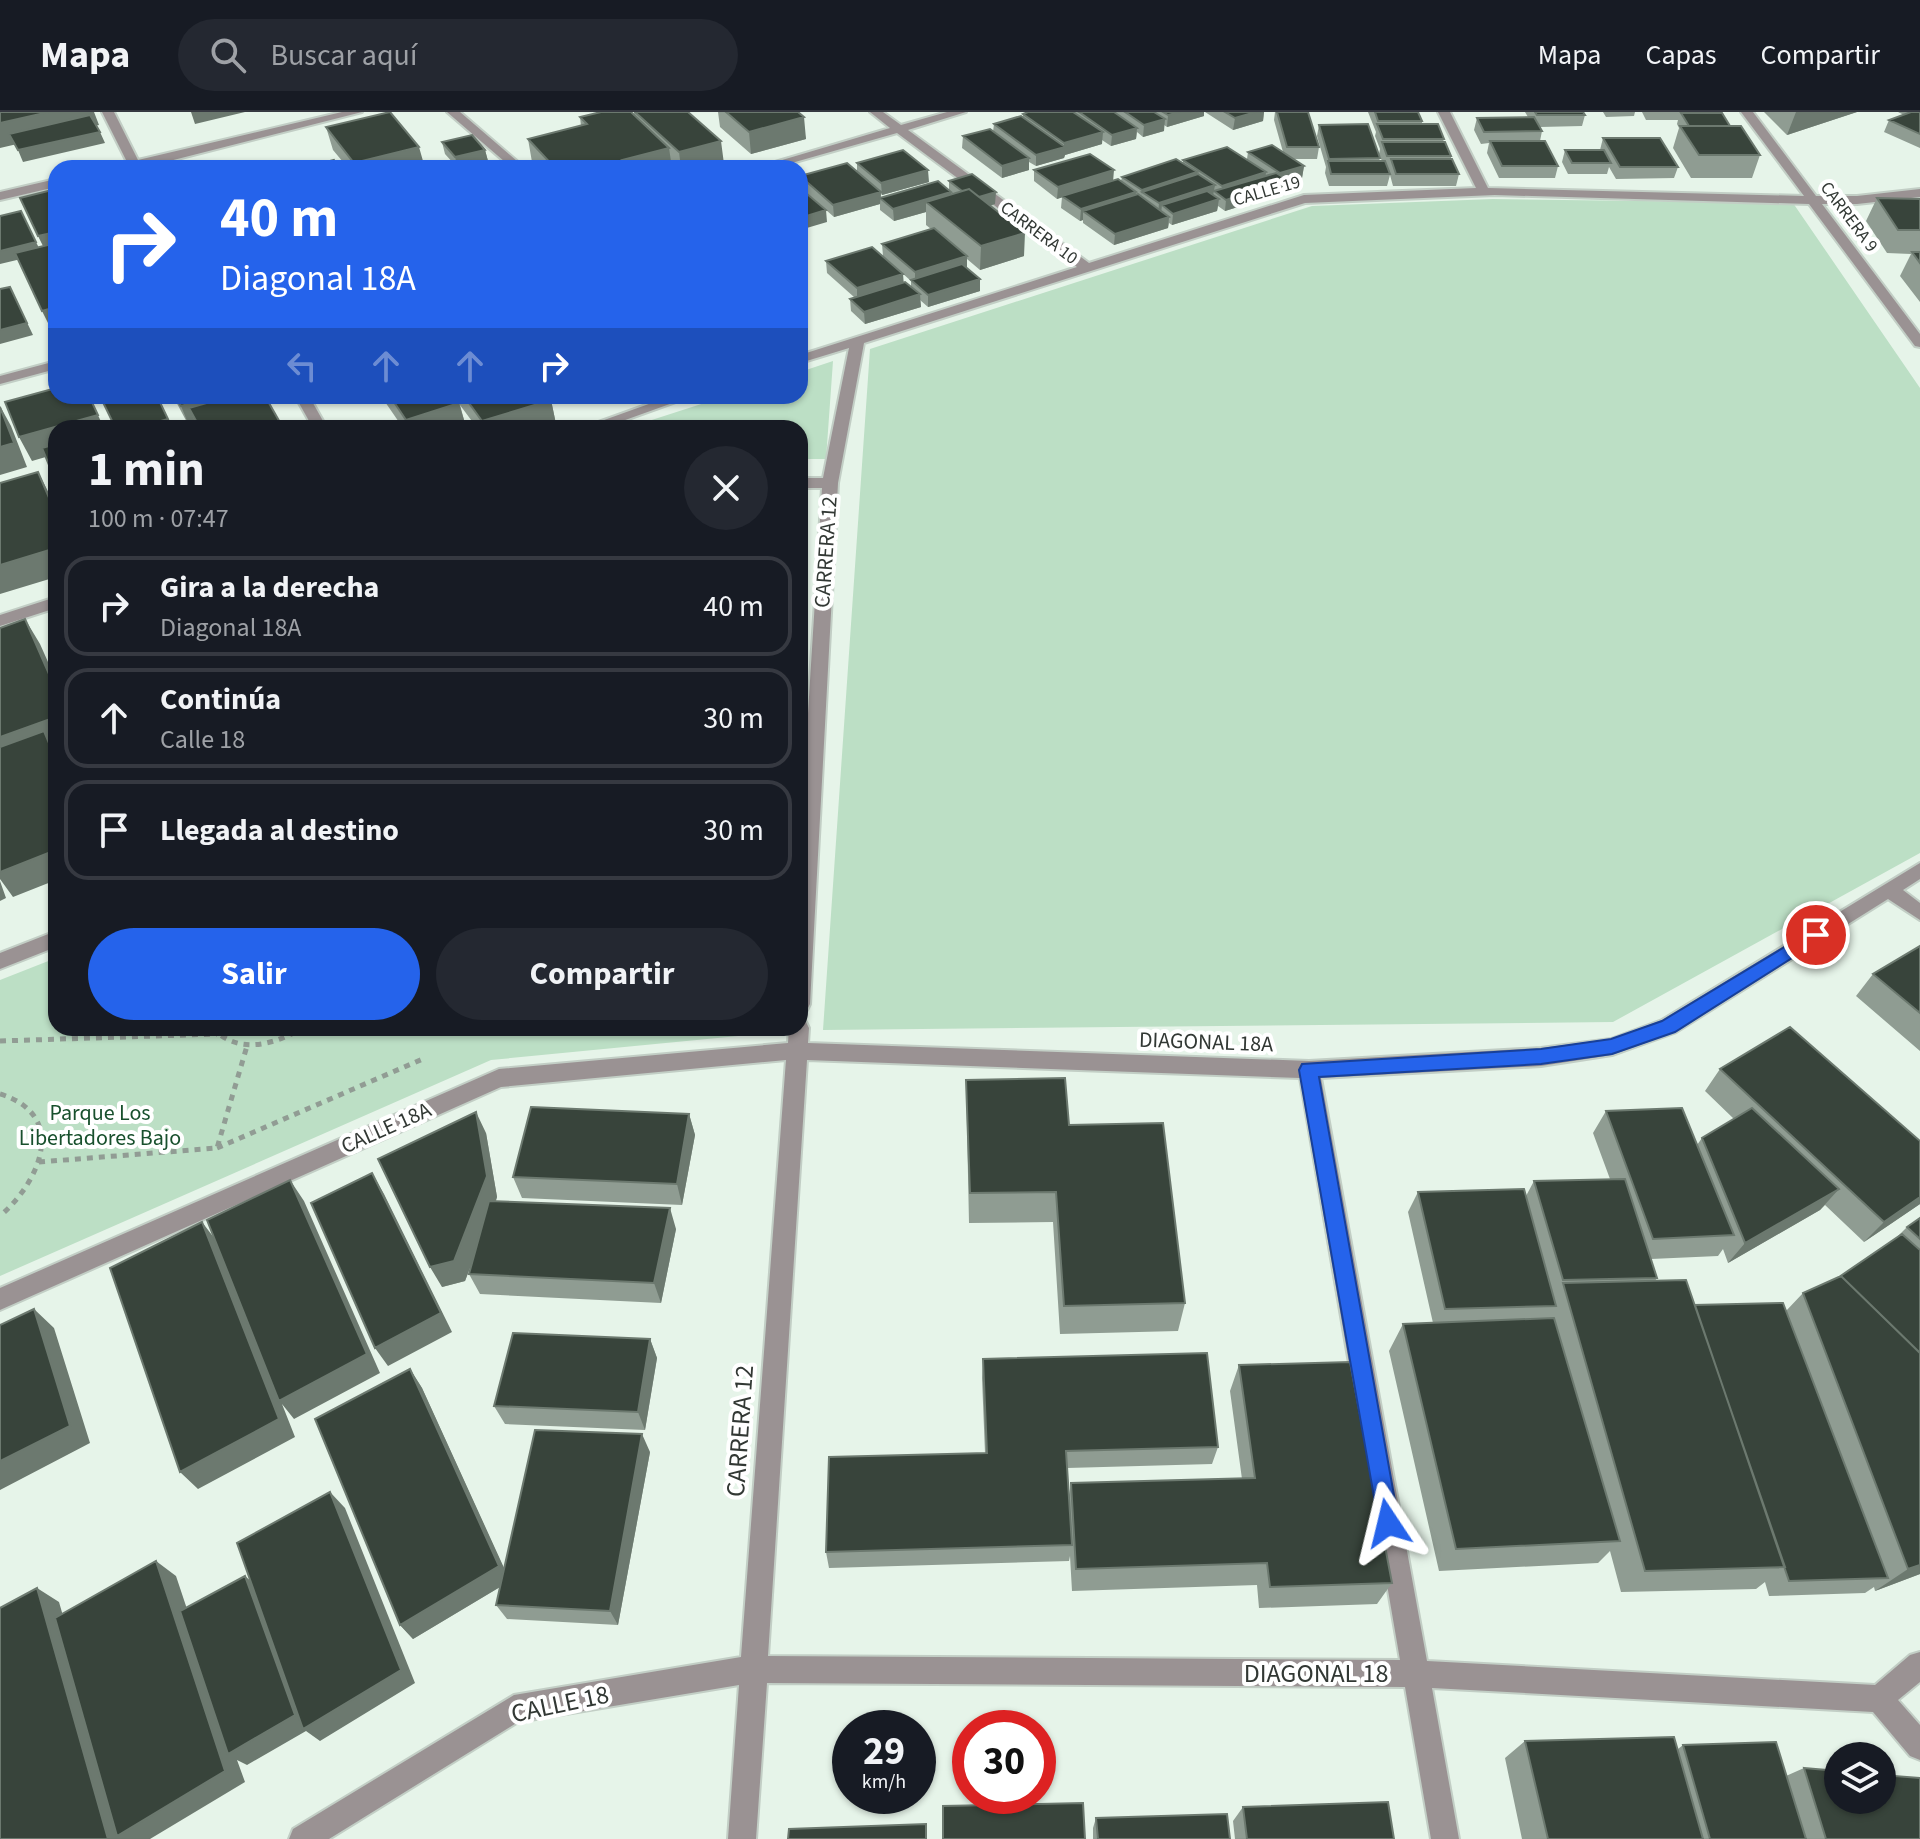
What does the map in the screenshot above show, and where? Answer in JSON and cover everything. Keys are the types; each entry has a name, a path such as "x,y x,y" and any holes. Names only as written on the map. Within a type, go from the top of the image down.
{"street":[{"path":"108,112 132,160"},
{"path":"160,160 356,112"},
{"path":"453,112 510,160"},
{"name":"CARRERA 10","path":"876,112 1086,267"},
{"path":"789,160 960,112"},
{"path":"1444,112 1484,192"},
{"name":"CARRERA 9","path":"1747,112 1918,336"},
{"path":"0,196 48,185"},
{"name":"CALLE 19","path":"808,357 1304,199 1484,192 1814,200 1889,198 1920,193"},
{"name":"CARRERA 12","path":"808,744 830,483 857,342"},
{"path":"0,380 48,367"},
{"path":"613,420 661,404"},
{"path":"808,483 830,483"},
{"path":"0,621 48,605"},
{"path":"1920,870 1889,889 1920,913"},
{"name":"DIAGONAL 18A","path":"798,1039 1309,1070 1541,1057 1612,1047 1669,1026 1889,889"},
{"path":"0,961 48,942"},
{"name":"CARRERA 12","path":"742,1839 798,1039"},
{"name":"CALLE 18A","path":"0,1299 499,1078 798,1039"},
{"path":"1309,1070 1445,1839"},
{"path":"1920,1665 1879,1699 1920,1746"},
{"name":"DIAGONAL 18","path":"753,1669 1414,1674 1879,1699"},
{"name":"CALLE 18","path":"303,1839 514,1709 753,1669"}],"path":[{"path":"0,1041 107,1036"},
{"path":"221,1036 229,1042 247,1046 269,1044 286,1036"},
{"path":"39,1162 217,1148 247,1046"},
{"path":"0,1094 29,1107 41,1127 42,1151 33,1178 15,1203 0,1216"}],"green space":[{"path":"1493,199 1793,203 1920,388 1920,853 1613,1022 823,1030 870,349 1312,206"},
{"path":"833,361 826,459 808,459 808,420 652,420 701,404 808,404 808,369"},
{"name":"Parque Los Libertadores Bajo","path":"48,961 48,1036 738,1036 491,1060 0,1276 0,980"}],"building":[{"path":"0,112 49,112 0,123"},
{"path":"390,112 419,147 366,160 352,160 326,127"},
{"path":"601,112 631,112 669,148 622,160 548,160 528,139 587,124 580,117"},
{"path":"635,112 688,112 721,141 679,152"},
{"path":"726,112 798,112 804,117 749,132"},
{"path":"1073,112 1103,132 1064,143 1023,114"},
{"path":"1079,112 1114,112 1137,128 1112,135"},
{"path":"1125,112 1154,112 1165,119 1144,125"},
{"path":"1225,112 1256,112 1235,118"},
{"path":"1277,112 1308,112 1319,147 1287,147"},
{"path":"1375,112 1418,112 1422,121 1378,121"},
{"path":"1535,112 1583,112 1585,115 1537,115"},
{"path":"1920,112 1920,134 1889,120"},
{"path":"1681,113 1722,113 1730,126 1689,126"},
{"path":"90,115 100,132 18,150 9,134"},
{"path":"1021,116 1065,147 1036,155 994,124"},
{"path":"1534,117 1542,131 1484,132 1477,118"},
{"path":"1368,124 1380,158 1329,159 1319,125"},
{"path":"1377,124 1438,124 1444,139 1383,139"},
{"path":"1680,126 1741,126 1760,155 1699,155"},
{"path":"990,129 1029,158 1002,166 963,136"},
{"path":"472,135 485,150 455,157 442,142"},
{"path":"1603,138 1660,138 1678,167 1620,167"},
{"path":"1490,141 1545,141 1558,166 1502,166"},
{"path":"1382,142 1445,142 1451,156 1387,156"},
{"path":"1272,145 1304,166 1280,173 1248,152"},
{"path":"1227,147 1266,172 1222,186 1183,160"},
{"path":"903,150 928,170 881,183 857,163"},
{"path":"1565,150 1604,150 1611,163 1572,163"},
{"path":"1090,154 1114,170 1058,187 1034,170"},
{"path":"1176,159 1197,172 1142,190 1122,177"},
{"path":"1391,159 1452,159 1459,174 1396,174"},
{"path":"1328,161 1385,161 1390,174 1331,174"},
{"path":"847,163 881,192 833,205 808,183 808,174"},
{"path":"1276,173 1288,180 1226,200 1214,191"},
{"path":"972,174 996,192 979,197 969,189 962,191 949,181"},
{"path":"1198,174 1215,185 1159,203 1142,192"},
{"path":"1118,179 1136,192 1081,209 1062,196"},
{"path":"938,181 951,192 893,209 880,198"},
{"path":"969,189 1025,233 981,246 926,202"},
{"path":"48,191 48,234 38,236 20,198"},
{"path":"1207,191 1219,199 1173,214 1162,205"},
{"path":"1138,194 1169,217 1115,234 1083,211"},
{"path":"808,195 826,210 808,216"},
{"path":"1877,198 1920,199 1920,230 1898,230"},
{"path":"21,211 36,242 0,251 0,216"},
{"path":"934,228 967,256 915,272 882,244"},
{"path":"48,245 48,309 42,311 15,253"},
{"path":"872,247 903,274 857,288 826,261"},
{"path":"1912,252 1920,252 1920,263"},
{"path":"962,264 980,279 928,295 911,280"},
{"path":"905,282 920,294 864,312 850,299"},
{"path":"10,287 27,323 0,330 0,289"},
{"path":"48,390 48,404 93,404 98,415 80,420 48,420 48,429 19,437 5,402"},
{"path":"104,404 161,404 168,419 164,420 112,420"},
{"path":"203,404 270,404 279,420 196,420 189,408"},
{"path":"395,404 456,404 406,420"},
{"path":"470,404 538,404 485,420 481,420"},
{"path":"0,407 14,443 0,447"},
{"path":"48,446 48,463 42,448"},
{"path":"38,472 48,495 48,550 0,565 0,483"},
{"path":"25,619 48,672 48,720 0,737 0,628"},
{"path":"44,731 48,741 48,853 0,872 0,747"},
{"path":"1920,946 1920,1013 1873,974"},
{"path":"1790,1027 1920,1141 1920,1197 1884,1222 1720,1069"},
{"path":"1065,1078 1069,1125 1163,1123 1185,1303 1064,1306 1056,1192 970,1193 966,1080"},
{"path":"531,1107 689,1114 677,1184 513,1177"},
{"path":"1682,1108 1734,1235 1653,1239 1606,1111"},
{"path":"1752,1108 1839,1189 1745,1243 1702,1138"},
{"path":"476,1112 487,1176 454,1261 430,1267 378,1159"},
{"path":"372,1173 441,1313 375,1348 311,1203"},
{"path":"1625,1179 1657,1278 1563,1280 1534,1181"},
{"path":"290,1180 367,1354 279,1401 207,1220"},
{"path":"1524,1189 1556,1306 1445,1309 1418,1192"},
{"path":"489,1201 670,1208 654,1283 469,1274"},
{"path":"1920,1218 1920,1239 1907,1227"},
{"path":"202,1222 279,1419 180,1472 110,1268"},
{"path":"1902,1234 1920,1250 1920,1353 1839,1277"},
{"path":"1841,1276 1920,1353 1920,1565 1908,1569 1803,1293"},
{"path":"1686,1280 1785,1567 1645,1571 1563,1283"},
{"path":"1783,1303 1888,1578 1789,1581 1695,1305"},
{"path":"34,1309 70,1426 0,1461 0,1325"},
{"path":"1554,1318 1620,1541 1456,1549 1403,1324"},
{"path":"513,1333 650,1339 638,1412 494,1406"},
{"path":"1207,1353 1218,1447 1066,1451 1072,1545 826,1552 829,1457 987,1453 983,1359"},
{"path":"1350,1362 1392,1583 1270,1587 1267,1563 1076,1569 1071,1483 1255,1478 1239,1365"},
{"path":"410,1369 499,1566 400,1625 315,1419"},
{"path":"535,1430 642,1434 610,1611 496,1605"},
{"path":"330,1492 401,1670 303,1729 237,1543"},
{"path":"156,1561 225,1771 117,1836 55,1618"},
{"path":"245,1576 295,1715 228,1754 180,1611"},
{"path":"37,1588 108,1839 0,1839 0,1608"},
{"path":"1674,1737 1703,1839 1548,1839 1525,1741"},
{"path":"1776,1742 1806,1839 1710,1839 1683,1745"},
{"path":"1804,1768 1824,1770 1824,1814 1896,1814 1896,1776 1920,1778 1920,1839 1826,1839"},
{"path":"1388,1802 1394,1839 1247,1839 1243,1807"},
{"path":"1083,1803 1085,1839 943,1839 943,1806 952,1806 952,1814 1056,1814 1056,1804"},
{"path":"1227,1814 1230,1839 1098,1839 1096,1818"},
{"path":"926,1824 926,1839 788,1839 789,1829"}],"route":[{"path":"1388,1523 1309,1070 1541,1057 1612,1047 1669,1026 1816,935"}]}
